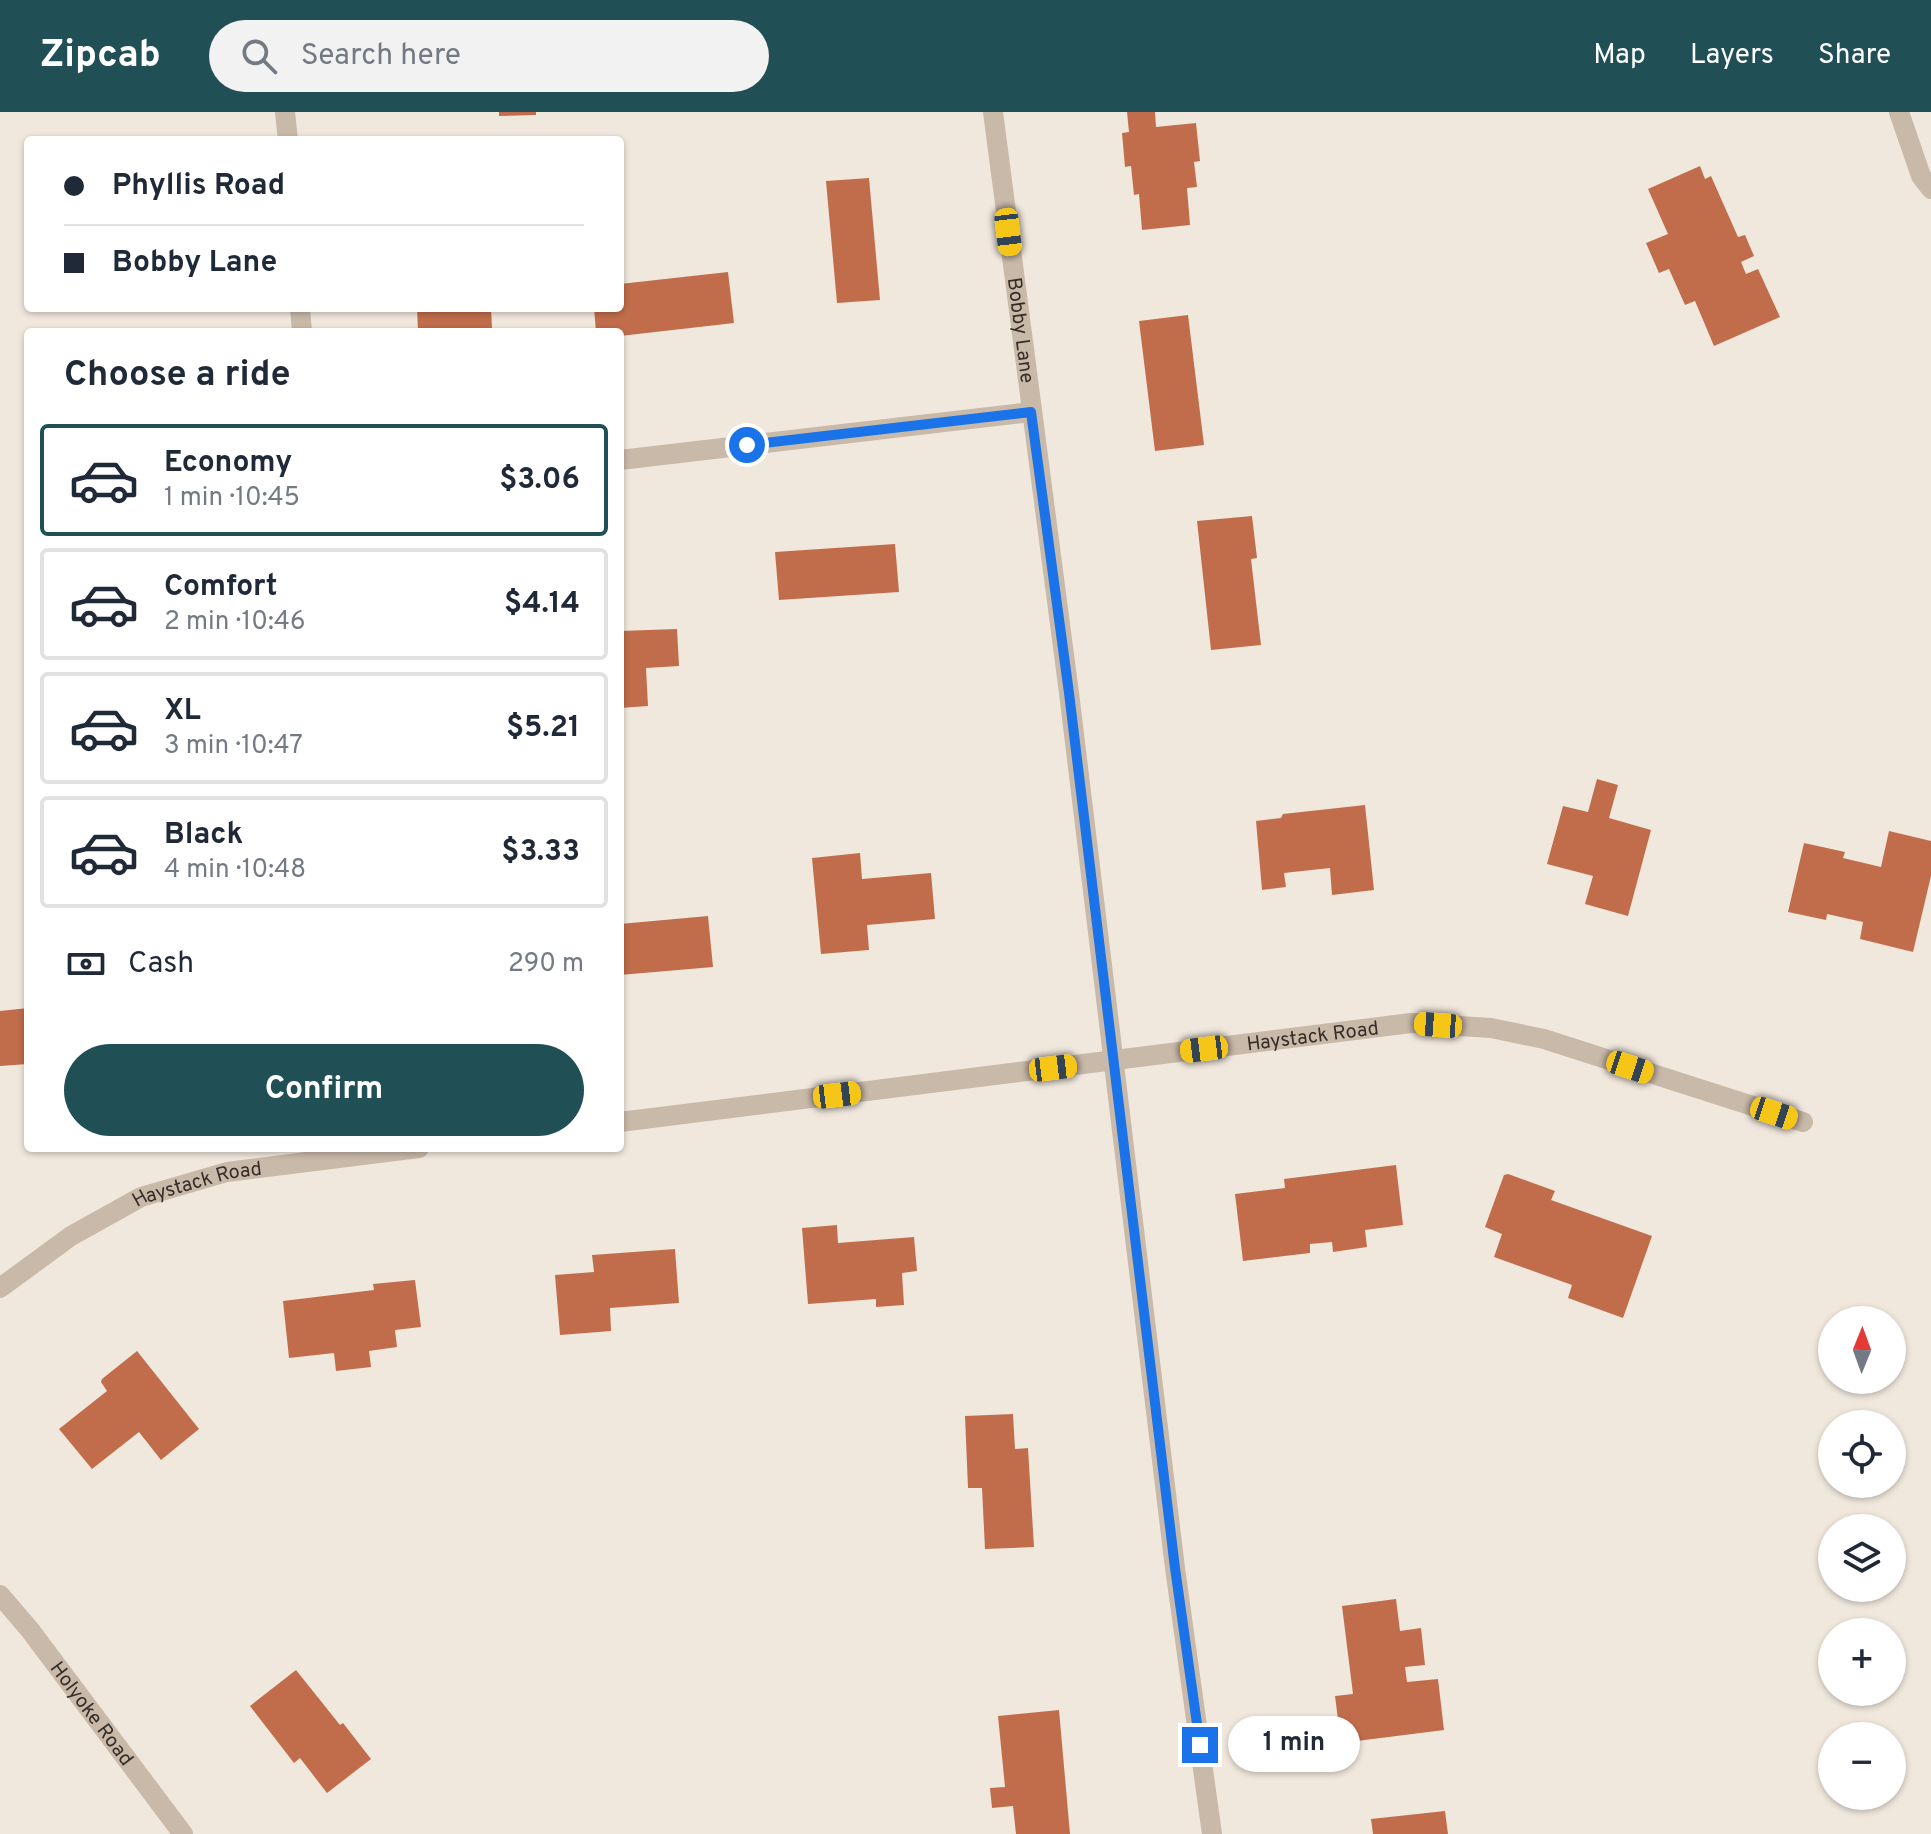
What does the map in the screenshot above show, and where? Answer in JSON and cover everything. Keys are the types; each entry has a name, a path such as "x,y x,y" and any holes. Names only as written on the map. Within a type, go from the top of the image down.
{"street":[{"path":"285,112 288,136"},
{"name":"Bobby Lane","path":"993,112 1115,1060 1175,1568 1212,1834"},
{"path":"1899,112 1921,176 1931,189"},
{"path":"624,460 1031,412"},
{"name":"Haystack Road","path":"624,1121 1411,1023 1491,1028 1544,1039 1803,1122"},
{"name":"Haystack Road","path":"0,1288 71,1236 141,1197 227,1172 387,1152"},
{"name":"Holyoke Road","path":"0,1595 30,1630 183,1834"}],"building":[{"path":"499,112 536,112 536,115 499,116"},
{"path":"1127,112 1155,112 1156,127 1196,123 1200,161 1194,162 1197,187 1187,188 1190,225 1142,230 1139,194 1134,195 1131,166 1125,167 1122,133 1129,132"},
{"path":"1700,166 1705,179 1711,176 1738,237 1745,235 1754,256 1741,262 1746,274 1758,269 1780,317 1714,346 1695,301 1685,305 1669,269 1659,273 1646,243 1668,234 1648,189"},
{"path":"869,178 880,300 837,303 826,181"},
{"path":"728,272 734,323 624,336 624,328 596,328 594,312 624,312 624,284"},
{"path":"417,312 491,312 492,328 418,328"},
{"path":"1188,315 1204,445 1155,451 1139,321"},
{"path":"1252,516 1257,558 1251,559 1261,645 1211,650 1197,521"},
{"path":"895,544 899,592 779,600 775,552"},
{"path":"677,629 679,666 646,668 648,706 624,708 624,631"},
{"path":"1597,779 1618,785 1609,818 1651,830 1628,916 1585,904 1593,876 1547,864 1563,806 1588,812"},
{"path":"1365,805 1374,890 1332,895 1330,868 1284,873 1286,887 1262,890 1256,821 1281,818 1283,814"},
{"path":"1889,831 1931,841 1931,876 1913,952 1860,939 1863,922 1827,914 1826,920 1788,912 1804,843 1845,852 1843,858 1881,867"},
{"path":"860,853 862,879 931,873 935,919 867,925 869,950 821,954 812,858"},
{"path":"708,916 713,967 624,975 624,924"},
{"path":"24,1008 24,1064 0,1066 0,1011"},
{"path":"1396,1165 1403,1225 1365,1230 1367,1247 1333,1252 1332,1242 1310,1244 1310,1253 1243,1261 1235,1194 1285,1188 1284,1179"},
{"path":"1504,1175 1555,1191 1551,1200 1652,1236 1623,1318 1568,1298 1572,1285 1494,1257 1502,1234 1485,1227"},
{"path":"837,1225 838,1243 914,1237 917,1271 902,1273 904,1305 876,1307 876,1299 808,1304 802,1228"},
{"path":"675,1249 679,1303 610,1308 611,1331 560,1335 555,1275 594,1272 592,1255"},
{"path":"415,1280 421,1327 395,1330 397,1347 369,1351 371,1367 336,1371 334,1353 289,1358 283,1301 374,1290 373,1284"},
{"path":"137,1351 199,1429 161,1460 139,1432 92,1469 59,1429 107,1391 102,1379"},
{"path":"1013,1414 1015,1449 1028,1448 1034,1547 985,1549 982,1488 968,1488 965,1416"},
{"path":"1396,1599 1400,1631 1421,1628 1425,1665 1405,1667 1407,1682 1438,1679 1444,1730 1341,1743 1335,1696 1353,1694 1342,1606"},
{"path":"296,1670 371,1759 327,1793 300,1758 294,1763 250,1706"},
{"path":"1059,1710 1070,1834 1016,1834 1013,1806 992,1808 990,1788 1005,1787 998,1716"},
{"path":"1445,1811 1448,1834 1373,1834 1371,1819"}],"route":[{"path":"747,445 1031,412 1115,1060 1175,1568 1200,1745"}]}
